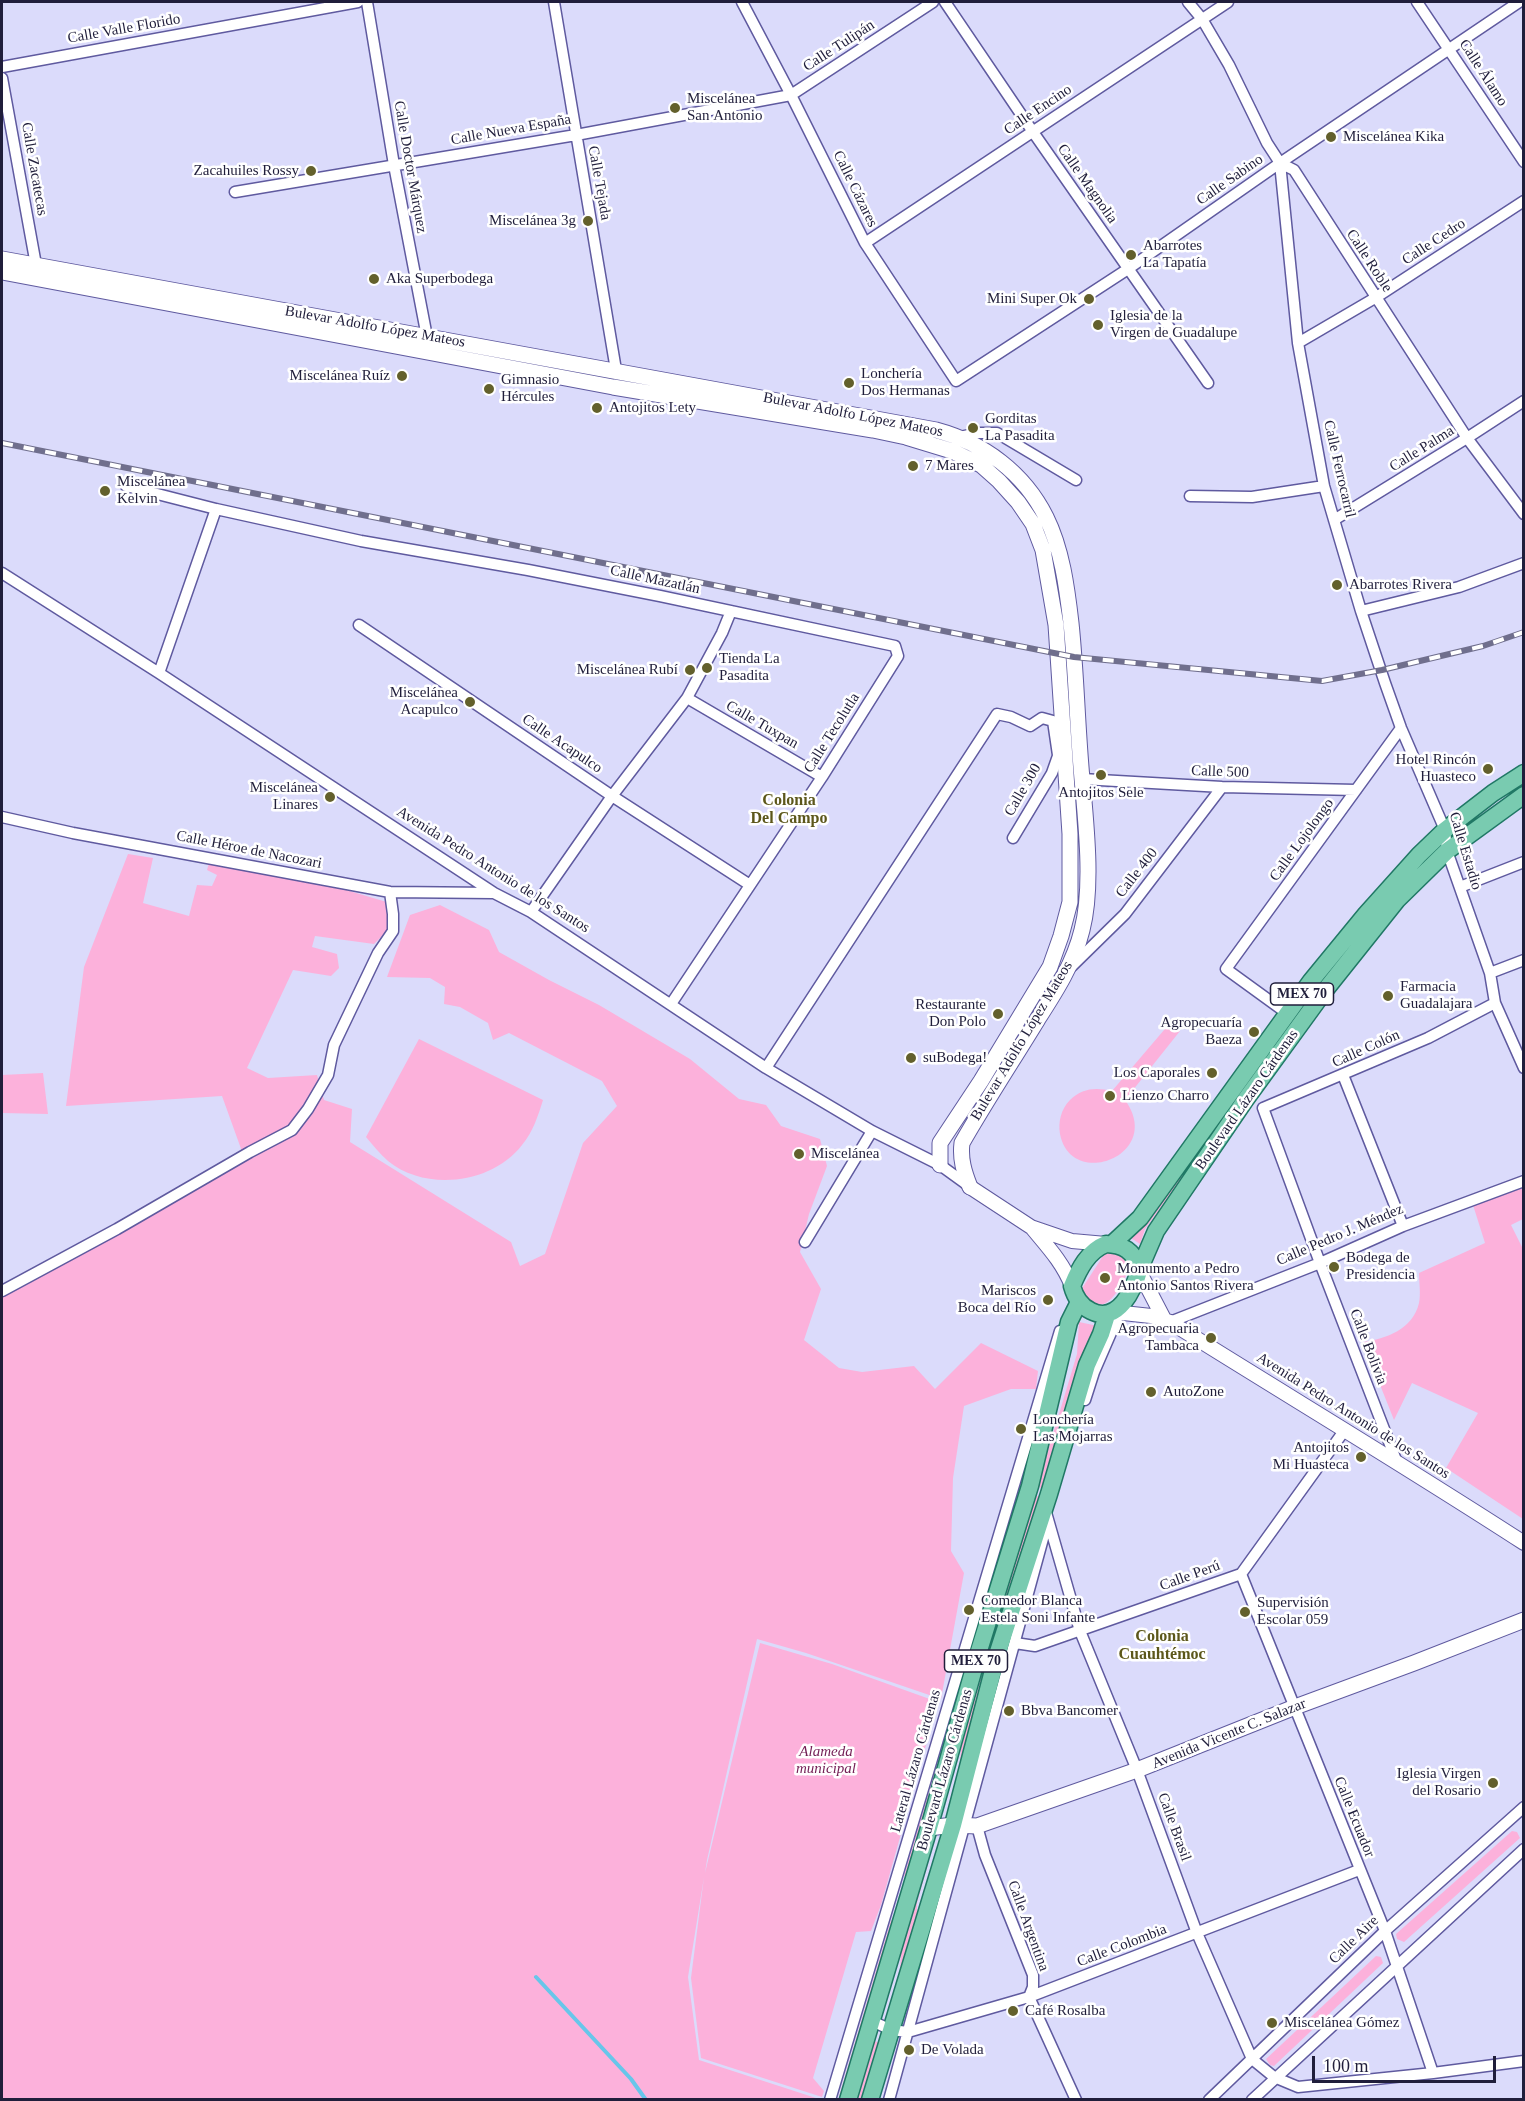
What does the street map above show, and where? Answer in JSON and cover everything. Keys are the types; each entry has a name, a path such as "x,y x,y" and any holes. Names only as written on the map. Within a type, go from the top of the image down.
{"main road":[{"name":"Bulevar Adolfo López Mateos","path":"2,259 31,269 613,387 873,430 952,451 981,465 1018,502 1033,524 1043,550 1056,625 1061,756 1070,834 1070,902 1050,967 940,1143 940,1165"},
{"name":"Bulevar Adolfo López Mateos","path":"2,272 31,269 616,370 865,416 960,437 980,447 1009,468 1031,492 1047,518 1057,546 1068,599 1082,779 1087,900 1082,930 1068,970 962,1143 963,1170 970,1187"},
{"name":"Boulevard Lázaro Cárdenas","path":"1109,1244 1126,1233 1140,1218 1311,981 1366,914 1419,855 1445,830 1493,792 1524,773"},
{"name":"Boulevard Lázaro Cárdenas","path":"1139,1269 1156,1231 1246,1099 1326,989 1397,900 1447,851 1524,795"},
{"path":"1109,1244 1119,1245 1131,1252 1139,1269"},
{"name":"MEX 70","path":"1075,1294 1083,1263 1098,1247 1109,1244"},
{"name":"MEX 70","path":"1114,1313 1129,1295 1139,1269"},
{"name":"Boulevard Lázaro Cárdenas","path":"848,2100 1029,1486 1070,1323 1075,1294"},
{"path":"1075,1294 1088,1310 1114,1313"},
{"name":"Boulevard Lázaro Cárdenas","path":"870,2100 899,2031 965,1826 997,1655 1047,1507 1087,1365 1101,1334 1114,1313"},
{"path":"1029,1486 1047,1507"},
{"name":"Avenida Vicente C. Salazar","path":"929,1828 965,1826 1137,1770 1524,1620"}],"street":[{"name":"Calle Valle Florido","path":"2,67 358,2"},
{"name":"Calle Doctor Márquez","path":"367,2 394,165 427,337"},
{"name":"Calle Tejada","path":"554,2 616,370"},
{"name":"Calle Cázares","path":"742,2 865,243 957,381"},
{"name":"Calle Tulipán","path":"791,95 933,2"},
{"name":"Calle Magnolia","path":"945,2 1208,383"},
{"path":"1188,2 1202,19"},
{"name":"Calle Encino","path":"865,243 1228,2"},
{"name":"Calle Álamo","path":"1417,2 1524,162"},
{"name":"Calle Sabino","path":"957,381 1128,269 1280,163 1519,2"},
{"name":"Calle Roble","path":"1202,19 1229,65 1267,143 1280,163 1294,170 1467,438 1524,514"},
{"name":"Calle Zacatecas","path":"2,78 31,269"},
{"name":"Calle Nueva España","path":"235,192 576,135 791,95"},
{"name":"Calle Ferrocarril","path":"1280,163 1298,343 1324,486 1361,611"},
{"name":"Calle Cedro","path":"1298,343 1375,298 1524,201"},
{"path":"613,387 616,370"},
{"name":"Calle Palma","path":"1334,520 1524,401"},
{"path":"960,437 978,433 997,433 1076,480"},
{"path":"126,486 216,509 159,673"},
{"path":"1190,496 1252,497 1324,486"},
{"name":"Calle Mazatlán","path":"216,509 361,541 539,572 731,611"},
{"path":"1361,611 1459,587 1524,563"},
{"name":"Avenida Pedro Antonio de los Santos","path":"2,573 494,893 531,912 765,1068 872,1131 940,1165 970,1187"},
{"path":"531,912 612,796 687,698 722,633 731,611"},
{"name":"Calle Tecolutla","path":"671,1004 822,777 898,656 895,646 731,611"},
{"name":"Calle Estadio","path":"1361,611 1401,728 1445,830 1447,851 1490,972 1495,1003 1523,1065"},
{"name":"Calle Acapulco","path":"358,625 612,796 750,885"},
{"name":"Calle Tuxpan","path":"687,698 822,777"},
{"path":"765,1068 997,714 1011,717 1030,726 1042,718 1053,721 1061,756"},
{"name":"Calle Lojolongo","path":"1288,1014 1226,969 1401,728"},
{"name":"Calle 300","path":"1013,838 1061,756"},
{"name":"Calle 500","path":"1082,779 1222,787 1356,790"},
{"name":"Calle 400","path":"1068,970 1125,914 1222,787"},
{"name":"Calle Héroe de Nacozari","path":"2,817 73,833 390,892 494,893"},
{"path":"1460,887 1524,862"},
{"path":"2,1291 292,1130 308,1109 328,1075 334,1045 378,953 393,931 390,892"},
{"path":"1490,972 1524,960"},
{"name":"Calle Colón","path":"1263,1108 1428,1038 1495,1003"},
{"path":"1344,1075 1403,1226"},
{"path":"1246,1099 1263,1108"},
{"name":"Calle Bolivia","path":"1263,1108 1396,1460"},
{"path":"805,1242 872,1131"},
{"name":"Calle Pedro J. Méndez","path":"1167,1321 1320,1263 1403,1226 1524,1181"},
{"path":"970,1187 1031,1227 1072,1241 1109,1244"},
{"path":"1031,1227 1065,1270 1075,1294"},
{"path":"1139,1269 1167,1321"},
{"name":"Lateral Lázaro Cárdenas","path":"830,2100 1056,1342 1075,1294"},
{"path":"965,1826 992,1719 1015,1643 1047,1507 1114,1313 1167,1321"},
{"name":"Avenida Pedro Antonio de los Santos","path":"1167,1321 1344,1431 1396,1460 1524,1542"},
{"name":"Calle Perú","path":"1015,1643 1035,1646 1241,1574 1344,1431"},
{"name":"Calle Brasil","path":"1047,1507 1080,1631 1137,1770 1197,1933 1252,2058 1274,2078"},
{"name":"Calle Ecuador","path":"1241,1574 1385,1931 1433,2073"},
{"path":"1519,1810 1524,1822"},
{"name":"Calle Aire","path":"1209,2099 1385,1931 1519,1810"},
{"name":"Calle Argentina","path":"965,1826 985,1855 1033,1975 1033,1987 1029,1997 1076,2100"},
{"path":"1252,2100 1524,1849"},
{"name":"Calle Colombia","path":"899,2031 1029,1997 1359,1870"},
{"path":"872,2021 899,2031 889,2100"},
{"path":"1274,2078 1298,2087 1524,2061"},
{"path":"1202,2100 1219,2100"}],"green space":[{"name":"Alameda municipal","path":"128,854 153,858 143,903 189,916 197,885 212,886 217,875 207,870 209,863 326,884 390,903 389,929 374,944 315,936 312,947 337,954 339,968 331,976 293,970 247,1068 268,1078 317,1075 324,1100 352,1109 350,1142 511,1242 520,1266 545,1254 583,1143 617,1106 602,1081 509,1033 493,1040 488,1023 460,1007 444,1004 445,987 430,978 387,977 410,915 440,905 489,930 499,952 599,1005 690,1059 739,1099 766,1105 781,1126 820,1139 827,1166 809,1214 800,1252 821,1289 804,1340 839,1368 862,1372 914,1366 935,1389 981,1343 1038,1371 1036,1389 1011,1389 964,1406 953,1478 951,1551 964,1573 941,1699 806,1653 757,1639 705,1873 760,1643 832,1664 938,1702 881,1905 871,1931 856,1932 813,2078 824,2091 822,2097 701,2058 691,1978 704,1877 688,1977 699,2060 819,2099 2,2099 2,1293 244,1157 222,1096 66,1106 84,967"},
{"path":"1170,1023 1180,1031 1125,1100 1134,1120 1133,1137 1125,1150 1112,1159 1096,1163 1080,1160 1068,1151 1060,1134 1059,1125 1064,1107 1084,1091 1100,1089 1112,1091"},
{"path":"1284,1027 1288,1030 1145,1229 1140,1244 1131,1238"},
{"path":"419,1039 543,1100 537,1118 522,1145 494,1168 458,1179 439,1180 421,1177 403,1171 388,1161 366,1137"},
{"path":"43,1073 48,1114 2,1113 2,1075"},
{"path":"1523,1188 1523,1219 1511,1225 1524,1251 1523,1519 1446,1468 1478,1413 1412,1383 1394,1420 1363,1342 1389,1335 1411,1320 1419,1303 1419,1273 1485,1243 1473,1205"},
{"path":"1110,1252 1121,1253 1130,1268 1111,1299 1106,1303 1092,1306 1081,1290 1103,1256"},
{"path":"1079,1322 1098,1326 1082,1356 1044,1487 1041,1488 1038,1484 1077,1354"},
{"path":"1024,1470 906,1876 904,1876"},
{"path":"1038,1496 1040,1499 952,1796 960,1764 961,1747 1034,1497"},
{"path":"1512,1831 1517,1832 1520,1838 1404,1942 1397,1939 1396,1934"},
{"path":"926,1864 928,1864 917,1903 917,1921 888,2012 900,1970 901,1952"},
{"path":"891,1920 840,2099 838,2100"},
{"path":"1376,1956 1381,1957 1383,1963 1274,2066 1270,2065 1266,2059"},
{"path":"874,2041 880,2043 863,2099 857,2100"}],"waterway":[{"path":"536,1977 631,2079 646,2100"}],"railway":[{"path":"2,443 1074,657 1322,681 1382,670 1483,646 1524,632"}],"place":[{"name":"Miscelánea San Antonio","path":"675,108"},
{"name":"Miscelánea Kika","path":"1331,137"},
{"name":"Zacahuiles Rossy","path":"311,171"},
{"name":"Miscelánea 3g","path":"588,221"},
{"name":"Abarrotes La Tapatía","path":"1131,255"},
{"name":"Aka Superbodega","path":"374,279"},
{"name":"Mini Super Ok","path":"1089,299"},
{"name":"Iglesia de la Virgen de Guadalupe","path":"1098,325"},
{"name":"Miscelánea Ruíz","path":"402,376"},
{"name":"Lonchería Dos Hermanas","path":"849,383"},
{"name":"Gimnasio Hércules","path":"489,389"},
{"name":"Antojitos Lety","path":"597,408"},
{"name":"Gorditas La Pasadita","path":"973,428"},
{"name":"7 Mares","path":"913,466"},
{"name":"Miscelánea Kelvin","path":"105,491"},
{"name":"Abarrotes Rivera","path":"1337,585"},
{"name":"Tienda La Pasadita","path":"707,668"},
{"name":"Miscelánea Rubí","path":"690,670"},
{"name":"Miscelánea Acapulco","path":"470,702"},
{"name":"Hotel Rincón Huasteco","path":"1488,769"},
{"name":"Antojitos Sele","path":"1101,775"},
{"name":"Miscelánea Linares","path":"330,797"},
{"name":"Farmacia Guadalajara","path":"1388,996"},
{"name":"Restaurante Don Polo","path":"998,1014"},
{"name":"Agropecuaría Baeza","path":"1254,1032"},
{"name":"suBodega!","path":"911,1058"},
{"name":"Los Caporales","path":"1212,1073"},
{"name":"Lienzo Charro","path":"1110,1096"},
{"name":"Miscelánea","path":"799,1154"},
{"name":"Bodega de Presidencia","path":"1334,1267"},
{"name":"Monumento a Pedro Antonio Santos Rivera","path":"1105,1278"},
{"name":"Mariscos Boca del Río","path":"1048,1300"},
{"name":"Agropecuaria Tambaca","path":"1211,1338"},
{"name":"AutoZone","path":"1151,1392"},
{"name":"Lonchería Las Mojarras","path":"1021,1429"},
{"name":"Antojitos Mi Huasteca","path":"1361,1457"},
{"name":"Comedor Blanca Estela Soni Infante","path":"969,1610"},
{"name":"Supervisión Escolar 059","path":"1245,1612"},
{"name":"Bbva Bancomer","path":"1009,1711"},
{"name":"Iglesia Virgen del Rosario","path":"1493,1783"},
{"name":"Café Rosalba","path":"1013,2011"},
{"name":"Miscelánea Gómez","path":"1272,2023"},
{"name":"De Volada","path":"909,2050"}],"district":[{"name":"Colonia Del Campo","path":"789,810"},
{"name":"Colonia Cuauhtémoc","path":"1162,1646"}]}
